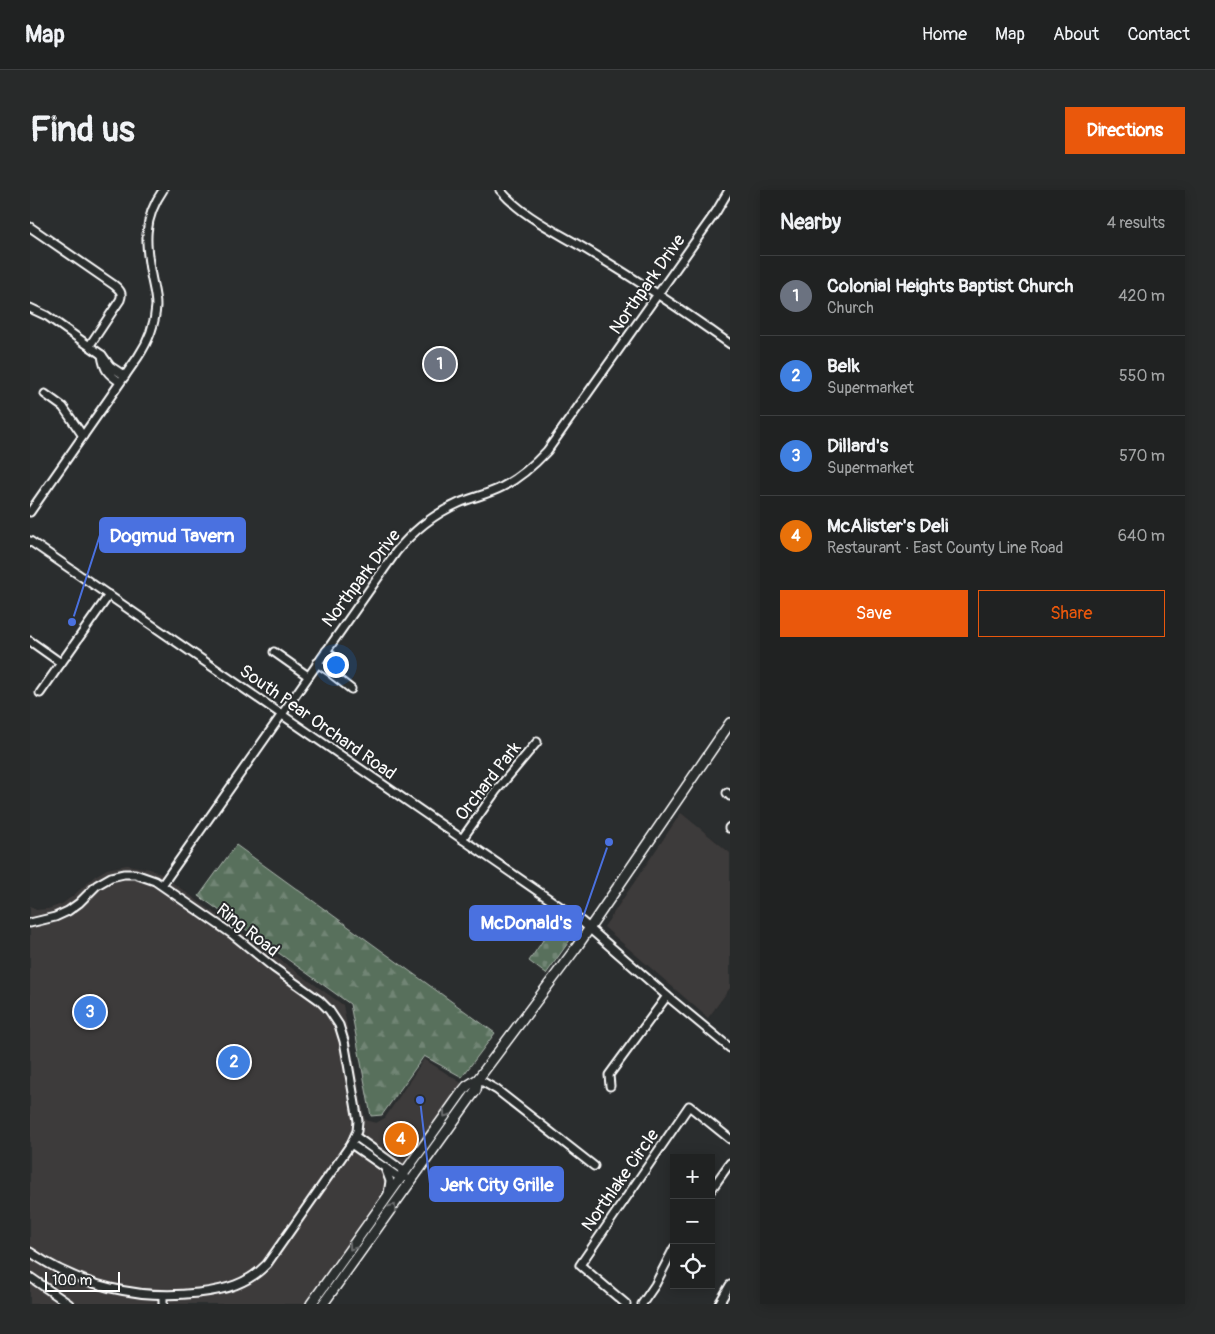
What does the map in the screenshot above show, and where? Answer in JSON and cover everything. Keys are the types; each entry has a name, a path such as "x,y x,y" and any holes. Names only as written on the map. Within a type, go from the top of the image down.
{"main road":[{"path":"311,1304 462,1092 478,1078 589,928 730,723"},
{"path":"323,1304 476,1090 478,1078"}],"street":[{"path":"30,512 145,345 155,315 155,294 146,245 146,234 153,206 163,190"},
{"path":"500,190 511,202 532,218 658,294 730,344"},
{"name":"Northpark Drive","path":"162,885 396,552 411,535 442,512 508,483 526,471 547,451 730,190"},
{"path":"30,227 109,281 120,291 122,295 120,300 90,346"},
{"path":"30,308 47,316 102,355 106,366 123,379"},
{"path":"45,394 63,407 83,436"},
{"name":"South Pear Orchard Road","path":"30,540 581,921 730,1048"},
{"path":"40,693 109,595"},
{"path":"30,641 61,664"},
{"path":"326,651 337,660 337,665 332,672"},
{"path":"274,652 308,676"},
{"path":"317,663 332,672 333,675 351,689"},
{"name":"Orchard Park","path":"462,840 496,791 537,742"},
{"name":"Ring Road","path":"30,923 55,917 68,911 97,885 111,877 135,874 150,878 162,885 232,934 274,968 319,1000 334,1016 342,1034 358,1121 351,1144 271,1259 258,1272 231,1288 167,1295 128,1292 89,1282 53,1266 30,1252"},
{"path":"610,1086 609,1075 667,996"},
{"path":"478,1078 497,1090 594,1166"},
{"name":"Northlake Circle","path":"626,1304 580,1265 689,1106 730,1139"},
{"path":"355,1136 401,1169 402,1176"},
{"path":"351,1144 397,1176 402,1176 411,1181"},
{"path":"391,1162 402,1163 416,1156"},
{"path":"715,1184 730,1163"},
{"path":"385,1168 390,1181 388,1196"},
{"path":"642,1304 655,1285 670,1256"},
{"path":"30,1277 68,1304"},
{"path":"720,1304 730,1285"},
{"path":"164,1304 167,1295"},
{"path":"167,1295 171,1304"}],"shaded area":[{"path":"681,813 730,853 730,988 708,1018 604,927"},
{"path":"127,865 150,869 159,873 343,1005 365,1119 368,1121 376,1123 385,1118 424,1059 463,1084 402,1166 306,1304 77,1304 30,1271 30,906 36,910 48,909 62,904 95,876 107,869"},
{"path":"30,1283 59,1304 30,1304"}],"green space":[{"path":"236,845 495,1033 462,1077 424,1056 382,1115 371,1116 350,1004 199,896"},
{"path":"558,918 575,929 575,933 546,974 529,961"}],"place":[{"name":"Colonial Heights Baptist Church","path":"440,364"},
{"name":"Dogmud Tavern","path":"72,622"},
{"name":"McDonald's","path":"609,842"},
{"name":"Dillard's","path":"90,1012"},
{"name":"Belk","path":"234,1062"},
{"name":"Jerk City Grille","path":"420,1100"},
{"name":"McAlister's Deli","path":"401,1139"}]}
